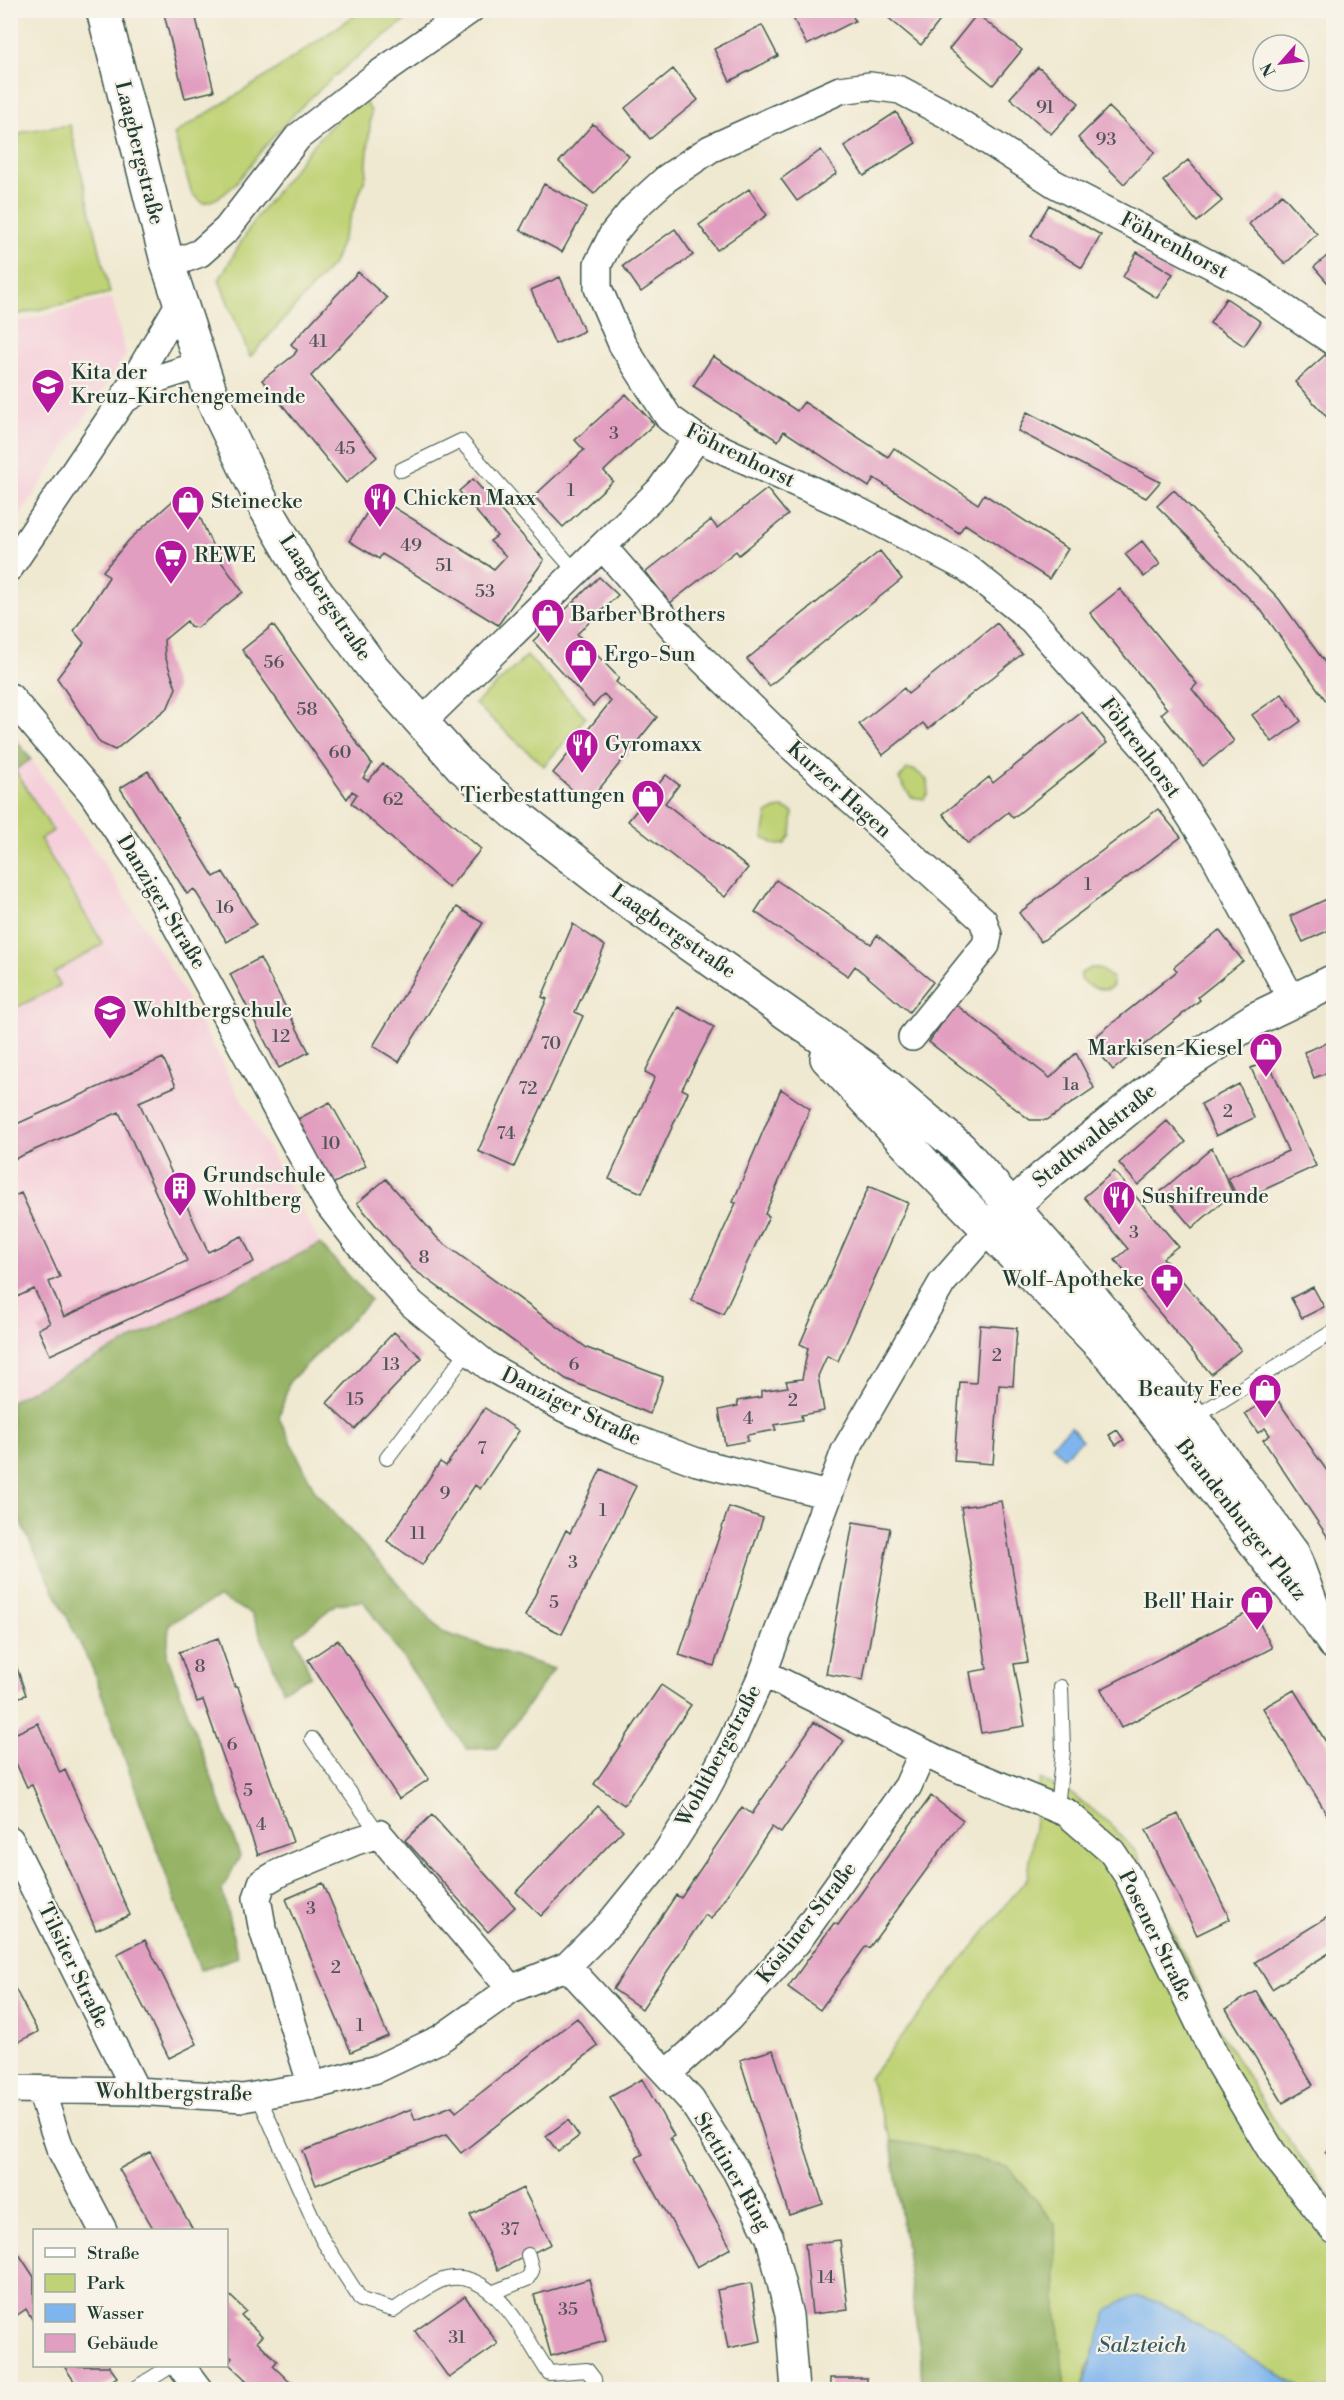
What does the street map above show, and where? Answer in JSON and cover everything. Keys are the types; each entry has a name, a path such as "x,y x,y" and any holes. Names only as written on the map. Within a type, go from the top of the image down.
{"street":[{"name":"Laagbergstraße","path":"103,10 168,265 200,365 260,498 308,581 373,668 462,767 548,841 869,1071 960,1148 1012,1206"},
{"path":"168,265 200,253 227,229 298,137 376,76 470,10"},
{"name":"Föhrenhorst","path":"1292,1000 1211,849 1150,754 1032,620 968,568 856,510 697,438 669,418 622,344 598,288 598,264 613,234 634,207 667,178 710,149 840,90 870,86 900,90 946,114 1055,184 1250,285 1334,342"},
{"path":"10,567 122,401 180,303"},
{"path":"122,401 159,378 200,365"},
{"path":"422,723 660,490 697,438"},
{"name":"Kurzer Hagen","path":"603,548 689,646 776,732 983,920 988,935 986,945 912,1037"},
{"name":"Danziger Straße","path":"10,697 92,794 153,883 329,1205 372,1260 412,1304 488,1366 564,1408 619,1433 697,1462 828,1495"},
{"name":"Stadtwaldstraße","path":"989,1229 1012,1206 1173,1072 1255,1019 1334,981"},
{"name":"Laagbergstraße","path":"793,1018 866,1102 989,1229"},
{"name":"Brandenburger Platz","path":"1012,1206 1183,1426 1293,1554 1325,1630"},
{"name":"Brandenburger Platz","path":"989,1229 1113,1358 1183,1426"},
{"name":"Wohltbergstraße","path":"10,2089 136,2091 243,2098 312,2086 377,2069 440,2038 511,1989 567,1966 611,1922 663,1858 708,1788 732,1742 763,1673 845,1451 942,1283 989,1229"},
{"name":"Posener Straße","path":"763,1673 923,1752 1067,1813 1112,1852 1128,1876 1218,2062 1272,2152 1334,2230"},
{"name":"Kösliner Straße","path":"667,2074 729,2018 797,1942 908,1786 923,1752"},
{"path":"312,2086 262,1926 257,1898 262,1883 279,1873 356,1840 379,1834 511,1989"},
{"name":"Tilsiter Straße","path":"10,1840 136,2091"},
{"name":"Stettiner Ring","path":"567,1966 691,2100 736,2171 770,2238 789,2315 795,2390"},
{"path":"41,2091 60,2148 102,2229"},
{"path":"182,2367 200,2390"}],"lane":[{"path":"401,470 462,441 576,572"},
{"path":"1183,1426 1334,1331"},
{"path":"387,1458 468,1351"},
{"path":"1057,1808 1063,1750 1061,1687"},
{"path":"312,1739 379,1834"},
{"path":"258,2095 322,2240 361,2300 394,2310 446,2279 477,2281 494,2292 549,2373 587,2370 594,2379 595,2390"},
{"path":"494,2292 527,2279 532,2271 528,2255"},
{"path":"133,2390 169,2367"}],"shaded area":[{"name":"Kita der Kreuz-Kirchengemeinde","path":"112,298 126,355 11,529 11,324"},
{"name":"Wohltbergschule","path":"31,759 103,862 172,971 320,1244 11,1401 10,773"}],"green space":[{"path":"361,11 419,11 376,42 316,92 221,196 203,203 192,194 174,134 259,81"},
{"path":"360,94 371,111 366,176 333,264 250,357 219,280 253,222 308,151"},
{"path":"70,125 110,293 11,316 11,139 25,131"},
{"path":"527,656 586,717 544,766 475,704"},
{"path":"11,734 31,759 10,773"},
{"path":"907,769 915,770 927,780 928,793 924,799 911,797 899,779"},
{"path":"15,770 53,831 40,839 103,944 54,973 60,986 11,1010 10,773"},
{"path":"783,808 793,812 791,835 785,844 777,845 763,838 767,814 775,809"},
{"path":"1091,968 1099,968 1112,978 1113,985 1109,989 1098,989 1083,982 1081,973"},
{"path":"320,1244 371,1300 289,1382 279,1418 316,1493 442,1632 554,1669 497,1748 467,1749 363,1601 336,1604 295,1637 311,1676 283,1690 252,1614 219,1597 169,1624 167,1656 240,1856 222,1890 238,1957 200,1970 93,1670 11,1503 11,1401"},
{"path":"1040,1779 1070,1793 1088,1806 1110,1824 1136,1852 1216,2025 1274,2120 1333,2201 1333,2389 1303,2389 1161,2303 1138,2297 1087,2367 1082,2389 922,2389 921,2357 891,2141 869,2078 1028,1877"},
{"path":"891,2141 925,2146 1008,2167 1055,2224 1056,2306 1065,2389 922,2389 921,2357"}],"water":[{"path":"1071,1427 1082,1440 1063,1457 1052,1444"},
{"name":"Salzteich","path":"1138,2296 1161,2303 1303,2389 1082,2389 1107,2312 1121,2301"}],"building":[{"path":"163,10 194,10 214,91 185,98"},
{"path":"797,10 850,10 855,21 807,45 791,14"},
{"path":"879,10 943,10 946,13 921,45"},
{"path":"977,14 1022,50 993,85 949,49"},
{"path":"762,25 778,56 730,81 714,49"},
{"path":"1038,67 1079,103 1051,134 1010,98"},
{"path":"673,69 698,100 650,139 625,108"},
{"path":"1109,107 1155,152 1124,184 1078,138"},
{"path":"896,112 916,143 864,176 844,146"},
{"path":"593,124 629,156 594,194 559,162"},
{"path":"821,150 837,173 797,201 781,179"},
{"path":"1188,160 1222,201 1197,222 1163,181"},
{"path":"544,184 587,207 562,252 520,230"},
{"path":"749,189 767,215 717,250 699,225"},
{"path":"1282,194 1317,234 1285,264 1249,224"},
{"path":"1049,205 1101,235 1082,268 1031,236"},
{"path":"675,229 693,255 641,292 623,266"},
{"path":"1334,250 1334,290 1314,267"},
{"path":"1137,252 1173,274 1157,298 1123,277"},
{"path":"358,272 387,298 311,376 377,457 346,483 262,380 294,355 297,350 291,344"},
{"path":"560,277 584,331 555,344 531,290"},
{"path":"1226,298 1261,322 1244,346 1210,323"},
{"path":"1325,355 1334,364 1334,425 1295,382"},
{"path":"713,356 797,411 804,402 888,457 894,448 978,504 984,494 1068,549 1049,579 965,524 959,533 874,478 869,487 784,431 778,441 693,386"},
{"path":"626,394 654,424 604,471 613,481 563,527 534,496 584,450 575,440"},
{"path":"1027,412 1160,482 1146,498 1018,431"},
{"path":"473,479 544,560 498,625 382,554 379,559 349,541 377,497 494,569 506,556 490,541 497,536 459,491"},
{"path":"767,489 788,515 739,555 736,551 670,603 646,572 711,520 717,528"},
{"path":"1174,490 1279,599 1334,675 1334,712 1261,610 1157,506"},
{"name":"REWE","path":"178,496 192,499 217,556 243,592 197,628 190,626 187,621 164,640 165,656 176,688 168,707 115,750 100,743 57,678 84,643 74,631 109,577 103,571 129,540"},
{"path":"1142,541 1160,564 1144,577 1125,554"},
{"path":"880,551 902,579 769,686 747,659"},
{"path":"599,577 618,595 577,634 619,678 616,682 657,717 588,803 553,773 611,701 604,694 593,706 533,641"},
{"path":"1120,589 1197,684 1192,689 1234,741 1203,766 1161,714 1167,709 1090,613"},
{"path":"997,623 1022,654 928,729 923,723 883,755 859,724 904,688 908,694"},
{"path":"273,625 372,764 363,778 368,781 383,764 481,849 449,888 351,803 357,794 352,791 347,799 242,650"},
{"path":"1282,694 1301,721 1272,742 1252,715"},
{"path":"1082,712 1107,743 1013,818 1008,812 968,844 943,814 989,777 993,783"},
{"path":"148,771 214,877 223,872 256,924 227,942 194,889 187,894 120,788"},
{"path":"666,775 679,785 665,803 748,868 725,897 628,821"},
{"path":"1158,809 1181,837 1041,942 1019,913"},
{"path":"776,880 871,944 877,935 933,982 909,1012 855,966 848,976 755,912"},
{"path":"1329,898 1334,908 1334,928 1303,942 1290,916"},
{"path":"457,907 483,923 399,1062 373,1046"},
{"path":"573,924 605,946 575,1012 583,1016 514,1167 478,1151 547,999 542,997"},
{"path":"1219,930 1243,961 1198,997 1200,1000 1113,1070 1090,1041 1177,971 1174,967"},
{"path":"260,958 309,1052 279,1068 230,974"},
{"path":"955,1004 1050,1078 1076,1053 1094,1088 1047,1120 1030,1120 929,1042"},
{"path":"678,1007 714,1027 682,1089 688,1092 642,1193 609,1179 655,1077 645,1072"},
{"path":"1334,1040 1334,1070 1314,1078 1304,1052"},
{"name":"Grundschule Wohltberg","path":"163,1058 176,1086 139,1102 208,1252 242,1236 254,1262 50,1355 38,1329 50,1323 34,1289 10,1300 10,1198 21,1193 60,1277 49,1282 64,1317 187,1261 119,1112 10,1161 10,1127"},
{"path":"1268,1061 1316,1166 1239,1201 1228,1178 1288,1151 1251,1068"},
{"path":"1239,1084 1254,1118 1216,1136 1201,1104"},
{"path":"781,1089 810,1109 765,1214 769,1216 723,1314 691,1300 736,1203 733,1202"},
{"path":"330,1102 366,1166 331,1185 296,1120"},
{"path":"1167,1121 1186,1142 1138,1185 1119,1163"},
{"path":"1212,1148 1233,1193 1192,1228 1161,1191"},
{"path":"1114,1171 1178,1246 1163,1258 1241,1350 1211,1374 1115,1260 1128,1249 1084,1197"},
{"path":"386,1179 439,1240 587,1348 663,1377 650,1414 566,1379 413,1269 357,1203"},
{"path":"869,1186 908,1203 838,1361 827,1356 818,1376 824,1411 801,1415 802,1420 774,1425 776,1430 747,1435 748,1441 725,1445 719,1410 738,1406 737,1401 761,1397 761,1391 788,1387 786,1381 802,1379 808,1348 800,1344"},
{"path":"1313,1287 1324,1307 1302,1318 1291,1298"},
{"path":"980,1325 1017,1328 1013,1386 999,1385 993,1464 954,1461 960,1382 976,1383"},
{"path":"394,1332 422,1358 355,1429 327,1403"},
{"path":"1274,1395 1332,1478 1334,1540 1331,1542 1263,1440 1270,1435 1265,1428 1258,1433 1245,1414"},
{"path":"485,1408 519,1431 480,1489 475,1485 422,1565 387,1541 440,1462 446,1466"},
{"path":"1117,1430 1124,1440 1116,1445 1109,1435"},
{"path":"601,1469 636,1486 562,1634 525,1616 566,1530 570,1533"},
{"path":"1001,1501 1028,1662 1014,1664 1025,1726 981,1733 970,1672 987,1669 961,1507"},
{"path":"729,1507 763,1518 714,1666 679,1655"},
{"path":"853,1522 890,1528 863,1680 826,1674"},
{"path":"1253,1610 1272,1648 1121,1728 1101,1689"},
{"path":"218,1638 235,1687 238,1687 293,1842 258,1855 203,1700 197,1702 179,1652"},
{"path":"338,1640 429,1779 399,1799 308,1660"},
{"path":"10,1647 26,1695 10,1700"},
{"path":"661,1685 691,1705 624,1805 594,1784"},
{"path":"1294,1690 1334,1755 1334,1826 1263,1708"},
{"path":"814,1722 844,1741 781,1833 772,1827 711,1919 705,1915 642,2009 613,1989 676,1895 681,1898 742,1807 752,1814"},
{"path":"38,1723 60,1773 65,1770 130,1915 96,1930 32,1785 27,1787 10,1750 10,1736"},
{"path":"931,1796 963,1820 869,1948 866,1946 820,2010 788,1987 834,1923 838,1925"},
{"path":"598,1806 623,1830 541,1916 516,1892"},
{"path":"1178,1814 1230,1919 1197,1935 1146,1830"},
{"path":"432,1815 515,1907 488,1932 405,1840"},
{"path":"323,1883 388,2036 351,2052 286,1899"},
{"path":"1334,1913 1334,1950 1272,1989 1255,1962"},
{"path":"145,1940 197,2044 169,2058 117,1954"},
{"path":"10,1979 38,2032 10,2046"},
{"path":"1256,1991 1313,2085 1283,2103 1226,2009"},
{"path":"577,2018 598,2046 461,2153 446,2135 316,2185 303,2151 411,2109 415,2120 452,2106 456,2112"},
{"path":"773,2050 823,2204 789,2215 740,2060"},
{"path":"642,2079 674,2136 670,2138 731,2248 697,2267 636,2158 643,2154 610,2097"},
{"path":"568,2120 579,2136 558,2152 546,2136"},
{"path":"1334,2146 1334,2164 1325,2152"},
{"path":"150,2152 192,2229 153,2229 119,2169"},
{"path":"523,2188 551,2244 498,2270 470,2215"},
{"path":"840,2240 848,2310 812,2314 805,2244"},
{"path":"15,2248 33,2275 33,2320 26,2309 16,2316 10,2307 10,2251"},
{"path":"589,2279 606,2341 551,2356 534,2295"},
{"path":"751,2283 761,2341 728,2348 717,2290"},
{"path":"228,2294 246,2311 241,2315 262,2336 257,2341 277,2361 273,2366 293,2385 289,2390 244,2390 240,2386 246,2380 228,2363 232,2358 228,2354"},
{"path":"465,2296 498,2344 449,2378 415,2331"},
{"path":"65,2367 110,2367 117,2377 98,2390 80,2390"},
{"path":"830,2378 867,2378 867,2390 830,2390"}],"place":[{"name":"Kita der Kreuz-Kirchengemeinde","path":"48,414"},
{"name":"Chicken Maxx","path":"380,528"},
{"name":"Steinecke","path":"188,531"},
{"name":"REWE","path":"171,585"},
{"name":"Barber Brothers","path":"548,644"},
{"name":"Ergo-Sun","path":"581,684"},
{"name":"Gyromaxx","path":"582,774"},
{"name":"Tierbestattungen","path":"648,825"},
{"name":"Wohltbergschule","path":"110,1040"},
{"name":"Markisen-Kiesel","path":"1266,1078"},
{"name":"Grundschule Wohltberg","path":"180,1217"},
{"name":"Sushifreunde","path":"1119,1226"},
{"name":"Wolf-Apotheke","path":"1167,1309"},
{"name":"Beauty Fee","path":"1265,1419"},
{"name":"Bell' Hair","path":"1257,1631"}]}
